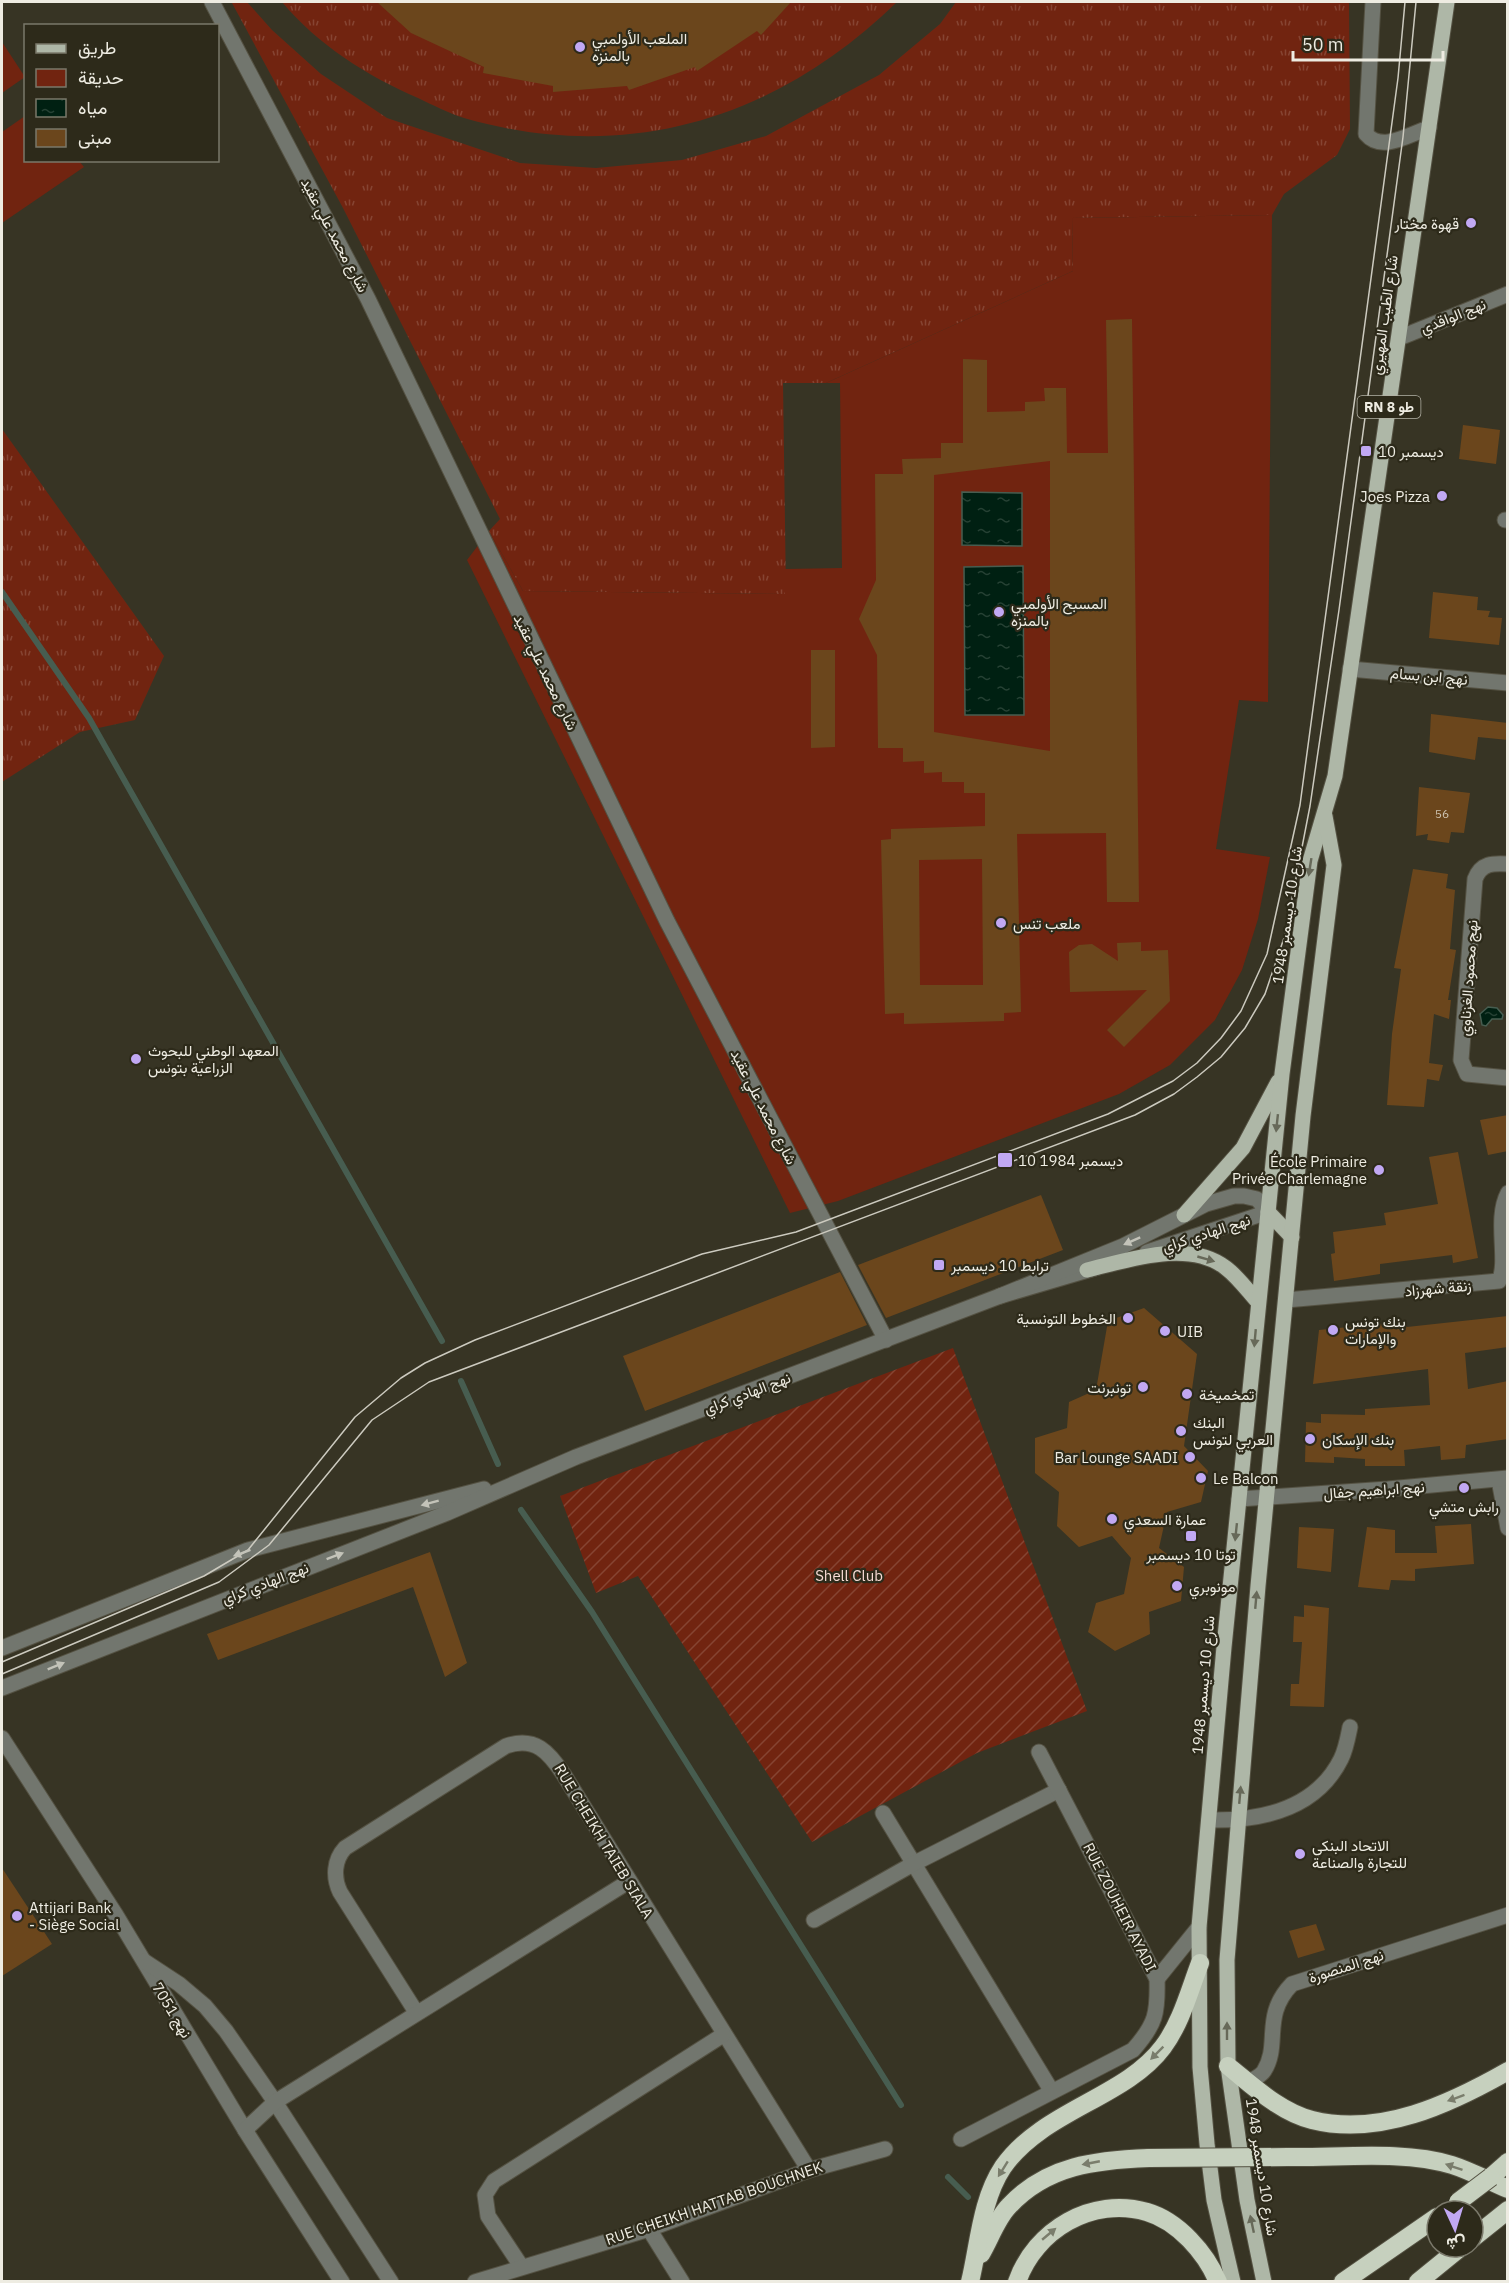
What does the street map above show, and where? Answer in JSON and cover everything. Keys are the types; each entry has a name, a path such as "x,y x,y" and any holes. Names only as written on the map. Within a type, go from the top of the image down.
{"highway":[{"path":"972,2274 989,2196 1001,2169 1016,2150 1042,2128 1139,2070 1162,2049 1173,2032 1200,1963"},
{"path":"1228,2066 1281,2106 1312,2120 1364,2125 1408,2116 1456,2098 1508,2071"},
{"path":"972,2274 1008,2207 1037,2182 1070,2167 1104,2160 1369,2156 1419,2159 1451,2165 1508,2189"},
{"path":"1462,2199 1508,2162"},
{"path":"1017,2282 1030,2252 1050,2231 1085,2213 1113,2208 1147,2212 1173,2226 1198,2248 1218,2282"},
{"path":"1485,2228 1504,2213"},
{"path":"1343,2282 1425,2226"},
{"path":"1365,2282 1425,2229"},
{"path":"1418,2282 1446,2259"}],"main road":[{"name":"شارع الطيب المهيري","path":"1324,811 1335,777 1447,2"},
{"name":"شارع 10 ديسمبر 1948","path":"1233,2282 1214,2200 1207,2144 1200,2067 1200,1927 1239,1499 1282,1074 1311,861 1324,811"},
{"name":"شارع 10 ديسمبر 1948","path":"1264,2282 1247,2200 1228,2066 1227,1960 1303,1116 1334,865 1324,811"},
{"path":"1184,1215 1243,1148 1282,1074"},
{"path":"1292,1238 1268,1212 1296,1201"},
{"path":"1087,1270 1137,1259 1186,1254 1212,1259 1228,1269 1258,1302"}],"street":[{"name":"شارع محمد علي عقيد","path":"212,2 368,299 667,921 886,1340"},
{"path":"1373,2 1364,128 1366,134 1372,141 1382,144 1429,128"},
{"name":"نهج الواقدي","path":"1399,338 1508,294"},
{"name":"نهج ابن بسام","path":"1350,669 1508,683"},
{"name":"نهج محمود الغزناوي","path":"1508,864 1487,865 1478,871 1475,879 1461,1060 1467,1074 1508,1078"},
{"name":"زنقة شهرزاد","path":"1286,1300 1499,1281 1507,1268 1503,1221 1508,1193"},
{"name":"نهج الهادي كراي","path":"2,1688 447,1513 527,1478 1000,1296 1123,1246 1206,1203 1234,1196 1257,1199 1268,1212 1183,1241 1000,1296"},
{"name":"نهج الهادي كراي","path":"2,1648 248,1550 527,1478"},
{"path":"1503,1479 1508,1528"},
{"name":"نهج ابراهيم جفال","path":"1239,1499 1503,1479"},
{"path":"1209,1820 1238,1821 1288,1809 1311,1796 1330,1776 1342,1757 1350,1727"},
{"name":"نهج 7051","path":"2,1738 116,1915 244,2130 342,2282"},
{"name":"RUE CHEIKH TAIEB SIALA","path":"416,2012 340,1892 336,1884 336,1864 345,1848 506,1746 529,1743 541,1746 550,1754 809,2170"},
{"name":"RUE ZOUHEIR AYADI","path":"961,2139 1051,2090 1133,2050 1151,2030 1158,2008 1157,1979 1040,1752"},
{"path":"814,1920 913,1864 1059,1790"},
{"path":"883,1813 1051,2090"},
{"path":"244,2130 275,2102 416,2012 628,1882"},
{"name":"نهج المنصورة","path":"1249,2083 1263,2072 1269,2058 1275,2010 1280,1996 1292,1984 1508,1915"},
{"path":"1157,1979 1200,1927"},
{"path":"141,1959 179,1984 205,2006 275,2102 391,2282"},
{"path":"521,2266 488,2216 485,2195 494,2181 723,2035"},
{"name":"RUE CHEIKH HATTAB BOUCHNEK","path":"475,2282 521,2266 649,2229 809,2170 885,2149"},
{"path":"649,2229 682,2282"}],"green space":[{"path":"247,2 272,30 321,74 387,118 520,163 596,168 682,160 766,136 879,75 940,24 956,2 1349,2 1350,129 1337,155 1284,194 1272,215 1072,218 1073,271 826,383 783,383 786,594 523,591 489,531 500,519 343,208 232,3"},
{"path":"282,2 897,2 851,43 802,76 750,103 697,122 641,133 584,136 524,131 464,118 446,111 362,69 311,32"},
{"path":"2,42 24,78 2,93"},
{"path":"24,117 24,162 80,162 84,167 2,223 2,132"},
{"path":"1272,215 1268,702 1239,700 1216,849 1270,857 1258,919 1242,970 1215,1020 1170,1065 1119,1094 838,1201 790,1213 467,560 489,531 523,591 785,594 785,569 842,568 840,383 826,383 1073,271 1072,218"},
{"path":"2,429 164,656 135,720 80,732 2,782"},
{"name":"Shell Club","path":"953,1348 1087,1711 977,1753 812,1842 638,1576 596,1593 560,1496"}],"water":[{"path":"962,492 1022,493 1022,546 962,545"},
{"path":"1023,566 1024,715 965,715 964,567"},
{"path":"1488,1007 1497,1008 1503,1015 1502,1019 1492,1019 1486,1026 1482,1025 1480,1014"}],"building":[{"name":"الملعب الأولمبي بالمنزه","path":"377,2 791,2 761,35 757,31 697,71 695,67 629,90 627,86 553,92 553,86 483,73 484,67 411,33"},
{"name":"المسبح الأولمبي بالمنزه","path":"1132,319 1139,902 1107,902 1106,833 1017,834 1021,1012 1004,1013 1004,1021 904,1024 904,1013 885,1014 881,840 891,839 891,829 985,826 985,793 964,793 964,782 942,782 942,772 924,773 924,761 903,762 903,748 878,748 877,655 859,619 876,580 875,474 903,474 902,459 941,458 941,443 963,443 963,359 987,360 987,412 1025,411 1025,402 1045,401 1044,388 1066,388 1067,453 1108,453 1106,320","holes":["1050,461 1050,751 934,732 934,475","982,859 983,985 920,985 919,860"]},
{"path":"1463,425 1500,430 1496,464 1459,459"},
{"path":"1433,592 1478,597 1477,610 1490,611 1488,617 1502,618 1499,645 1429,638"},
{"path":"811,650 835,650 835,747 811,748"},
{"path":"1431,714 1508,723 1508,740 1478,737 1475,760 1429,752"},
{"path":"1419,787 1470,793 1464,833 1451,832 1449,843 1427,840 1428,834 1416,836"},
{"path":"1413,869 1448,874 1446,888 1455,890 1450,949 1456,950 1448,1000 1451,1000 1449,1019 1434,1014 1429,1063 1443,1065 1439,1081 1427,1079 1424,1107 1387,1105 1392,1034 1401,969 1394,968"},
{"path":"1141,942 1141,951 1168,950 1170,1001 1124,1047 1107,1030 1147,990 1070,992 1069,952 1079,945 1092,944 1118,961 1117,943"},
{"path":"1508,1115 1508,1151 1488,1155 1480,1120"},
{"path":"1458,1152 1478,1258 1453,1263 1452,1255 1380,1264 1380,1274 1334,1281 1331,1254 1335,1253 1333,1232 1386,1225 1384,1213 1438,1204 1429,1157"},
{"path":"1041,1195 1063,1250 886,1318 858,1265"},
{"path":"840,1272 867,1325 645,1411 623,1356"},
{"path":"1144,1308 1197,1354 1184,1446 1208,1471 1201,1502 1167,1512 1159,1548 1184,1567 1181,1601 1149,1612 1150,1634 1115,1651 1088,1632 1096,1603 1124,1594 1131,1558 1112,1536 1079,1547 1057,1526 1059,1492 1035,1473 1035,1438 1067,1428 1069,1402 1096,1390 1108,1321"},
{"path":"1508,1316 1508,1347 1465,1353 1468,1389 1508,1381 1508,1439 1466,1445 1465,1458 1441,1460 1440,1446 1404,1450 1405,1466 1365,1466 1365,1459 1334,1457 1334,1463 1305,1462 1306,1422 1321,1423 1321,1414 1365,1415 1365,1409 1430,1405 1428,1369 1313,1384 1319,1330 1407,1321 1407,1327"},
{"path":"1471,1524 1474,1564 1415,1569 1415,1581 1391,1580 1389,1590 1358,1587 1367,1527 1395,1530 1395,1553 1437,1553 1435,1526"},
{"path":"1299,1527 1334,1529 1331,1572 1297,1568"},
{"path":"430,1552 467,1663 445,1677 413,1587 218,1660 207,1634"},
{"path":"1304,1605 1329,1608 1324,1707 1290,1706 1291,1684 1299,1684 1302,1642 1293,1642 1294,1616 1304,1617"},
{"name":"Attijari Bank - Siège Social","path":"2,1868 52,1944 2,1976"},
{"path":"1316,1924 1325,1950 1298,1958 1289,1931"}],"waterway":[{"path":"2,592 89,718 442,1341"},
{"path":"461,1381 498,1464"},
{"path":"521,1510 592,1612 901,2105"},
{"path":"948,2177 968,2197"}],"tram line":[{"path":"2,1662 204,1576 248,1550 355,1417 401,1378 425,1363 475,1340 702,1254 796,1232 1108,1114 1173,1081 1197,1063 1221,1038 1241,1011 1267,954 1300,805 1398,78 1405,2"},
{"path":"2,1674 219,1582 269,1545 372,1420 429,1382 1135,1115 1174,1094 1221,1057 1245,1028 1265,994 1285,935 1310,806 1403,137 1416,2"}],"place":[{"name":"الملعب الأولمبي بالمنزه","path":"580,47"},
{"name":"قهوة مختار","path":"1471,223"},
{"name":"10 ديسمبر","path":"1366,451"},
{"name":"Joes Pizza","path":"1442,496"},
{"name":"المسبح الأولمبي بالمنزه","path":"999,612"},
{"name":"ملعب تنس","path":"1001,923"},
{"name":"المعهد الوطني للبحوث الزراعية بتونس","path":"136,1059"},
{"name":"10 ديسمبر 1984","path":"1005,1160"},
{"name":"École Primaire Privée Charlemagne","path":"1379,1170"},
{"name":"ترابط 10 ديسمبر","path":"939,1265"},
{"name":"الخطوط التونسية","path":"1128,1318"},
{"name":"بنك تونس والإمارات","path":"1333,1330"},
{"name":"UIB","path":"1165,1331"},
{"name":"تونبرنت","path":"1143,1387"},
{"name":"تمخميخة","path":"1187,1394"},
{"name":"البنك العربي لتونس","path":"1181,1431"},
{"name":"بنك الإسكان","path":"1310,1439"},
{"name":"Bar Lounge SAADI","path":"1190,1457"},
{"name":"Le Balcon","path":"1201,1478"},
{"name":"رابش متشي","path":"1464,1488"},
{"name":"عمارة السعدي","path":"1112,1519"},
{"name":"توتا 10 ديسمبر","path":"1191,1536"},
{"name":"مونوبري","path":"1177,1586"},
{"name":"الاتحاد البنكي للتجارة والصناعة","path":"1300,1854"},
{"name":"Attijari Bank - Siège Social","path":"17,1916"}]}
